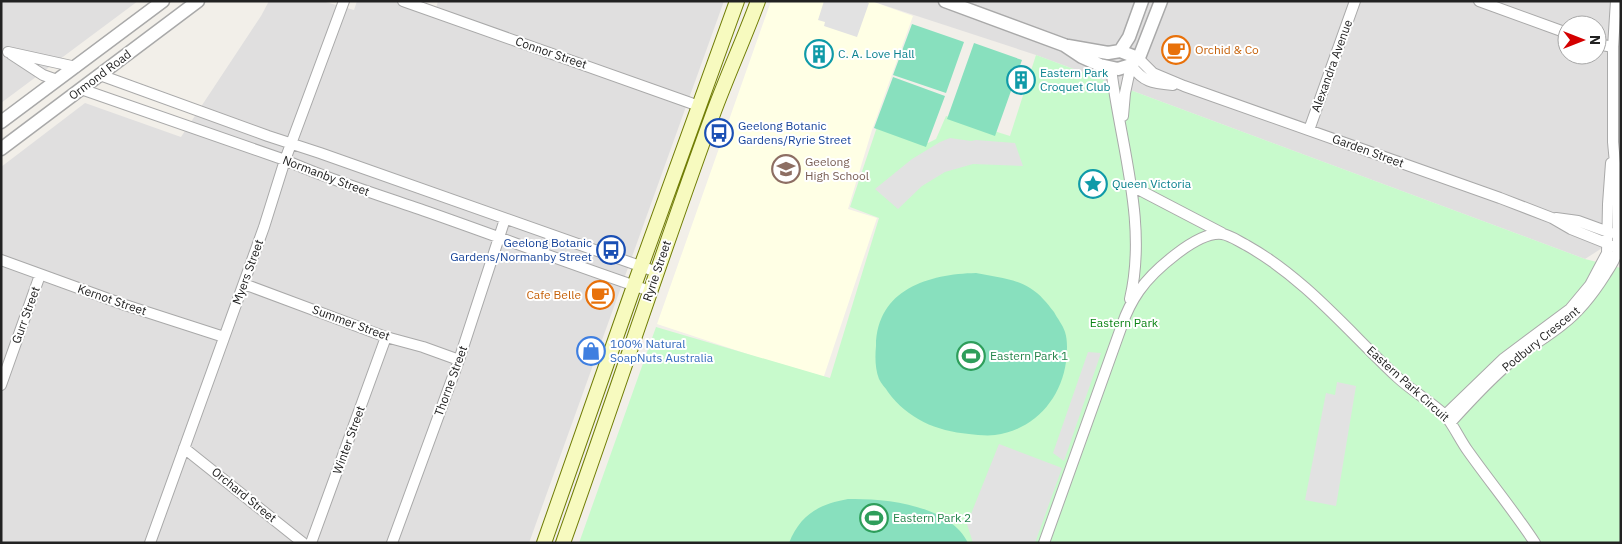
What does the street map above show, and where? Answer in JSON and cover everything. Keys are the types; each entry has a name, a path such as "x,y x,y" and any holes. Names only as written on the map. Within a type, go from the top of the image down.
{"main road":[{"name":"Ryrie Street","path":"544,543 737,1"},
{"name":"Ryrie Street","path":"563,543 714,112 758,1"},
{"path":"699,106 714,112"}],"street":[{"name":"Ormond Road","path":"1,122 163,1"},
{"name":"Ormond Road","path":"1,148 198,1"},
{"name":"Myers Street","path":"150,543 244,284 285,160 344,1"},
{"name":"Connor Street","path":"402,1 699,106"},
{"path":"1120,51 1129,37 1142,1"},
{"path":"1122,127 1125,93 1135,61 1161,1"},
{"name":"Alexandra Avenue","path":"1309,130 1355,1"},
{"path":"1479,1 1557,29"},
{"path":"1616,1 1613,47 1613,142 1620,243"},
{"name":"Garden Street","path":"953,2 1064,45 1082,57 1112,68"},
{"name":"Garden Street","path":"1064,45 1108,53 1120,51 1153,73 1184,86 1552,218 1572,229 1607,243 1620,243"},
{"path":"1607,46 1613,47"},
{"name":"Normanby Street","path":"4,50 100,74 199,112 657,272"},
{"name":"Normanby Street","path":"4,50 43,75 285,160 361,190 650,291"},
{"path":"1044,543 1128,309 1134,281 1137,259 1136,228 1112,68 1121,69 1135,61"},
{"path":"193,128 199,112"},
{"name":"Podbury Crescent","path":"1448,419 1503,359 1522,343 1556,320 1586,291 1606,254 1608,196 1613,142"},
{"name":"Eastern Park Circuit","path":"1130,185 1265,257 1314,294 1400,380 1448,419 1464,446 1517,515 1535,543"},
{"name":"Garden Street","path":"1552,218 1578,221 1607,232 1620,243"},
{"name":"Thorne Street","path":"392,543 459,360 505,219"},
{"path":"1128,309 1142,287 1177,254 1199,240 1212,235 1227,236"},
{"name":"Podbury Crescent","path":"1448,419 1504,368 1577,312 1600,283 1617,255 1620,243"},
{"name":"Kernot Street","path":"1,260 224,337"},
{"name":"Gurr Street","path":"1,385 40,275"},
{"name":"Summer Street","path":"244,284 386,337 423,347 459,360"},
{"name":"Winter Street","path":"311,543 386,337"},
{"name":"Orchard Street","path":"184,448 303,543"}],"shaded area":[{"path":"1,1 138,1 1,103"},
{"path":"269,1 322,1 354,10 357,1 403,1 435,12 438,1 724,1 529,543 1,543 1,167 85,103 181,137"},
{"name":"Geelong High School","path":"771,1 871,1 913,16 872,130 848,209 877,218 823,379 657,324"},
{"path":"824,1 865,1 869,3 857,37 824,26 825,22 818,20"},
{"path":"871,1 1621,1 1621,236 1585,259 1036,55"},
{"path":"950,138 1015,143 1023,166 973,164 945,172 922,186 898,209 875,189 912,159"},
{"path":"1088,352 1101,353 1064,461 1053,453"},
{"path":"1337,382 1356,386 1336,506 1305,500 1326,393 1335,395"},
{"path":"999,444 1062,468 1035,543 973,543 967,524"}],"green space":[{"path":"912,24 964,42 946,93 893,75"},
{"path":"974,43 1022,60 995,136 947,119"},
{"name":"Eastern Park","path":"1036,55 1585,259 1621,268 1621,543 579,543 656,327 830,378 879,218 850,207 877,127 928,143 936,139 946,116 1010,136"},
{"path":"893,77 945,96 926,147 874,128"},
{"name":"Eastern Park 1","path":"976,273 1011,280 1034,290 1054,312 1064,329 1067,339 1063,376 1052,400 1022,427 995,435 975,435 945,430 924,422 904,410 888,392 879,379 876,367 875,358 879,327 885,311 896,298 909,288 924,282 958,274"},
{"name":"Eastern Park 2","path":"848,499 897,502 932,512 947,520 959,530 968,543 789,543 799,525 812,512 828,504"}],"place":[{"name":"Orchid & Co","path":"1176,50"},
{"name":"C. A. Love Hall","path":"819,54"},
{"name":"Eastern Park Croquet Club","path":"1021,80"},
{"name":"Geelong Botanic Gardens/Ryrie Street","path":"719,133"},
{"name":"Geelong High School","path":"786,169"},
{"name":"Queen Victoria","path":"1093,184"},
{"name":"Geelong Botanic Gardens/Normanby Street","path":"611,250"},
{"name":"Cafe Belle","path":"600,295"},
{"name":"100% Natural SoapNuts Australia","path":"591,351"},
{"name":"Eastern Park 1","path":"971,356"},
{"name":"Eastern Park 2","path":"874,518"}]}
